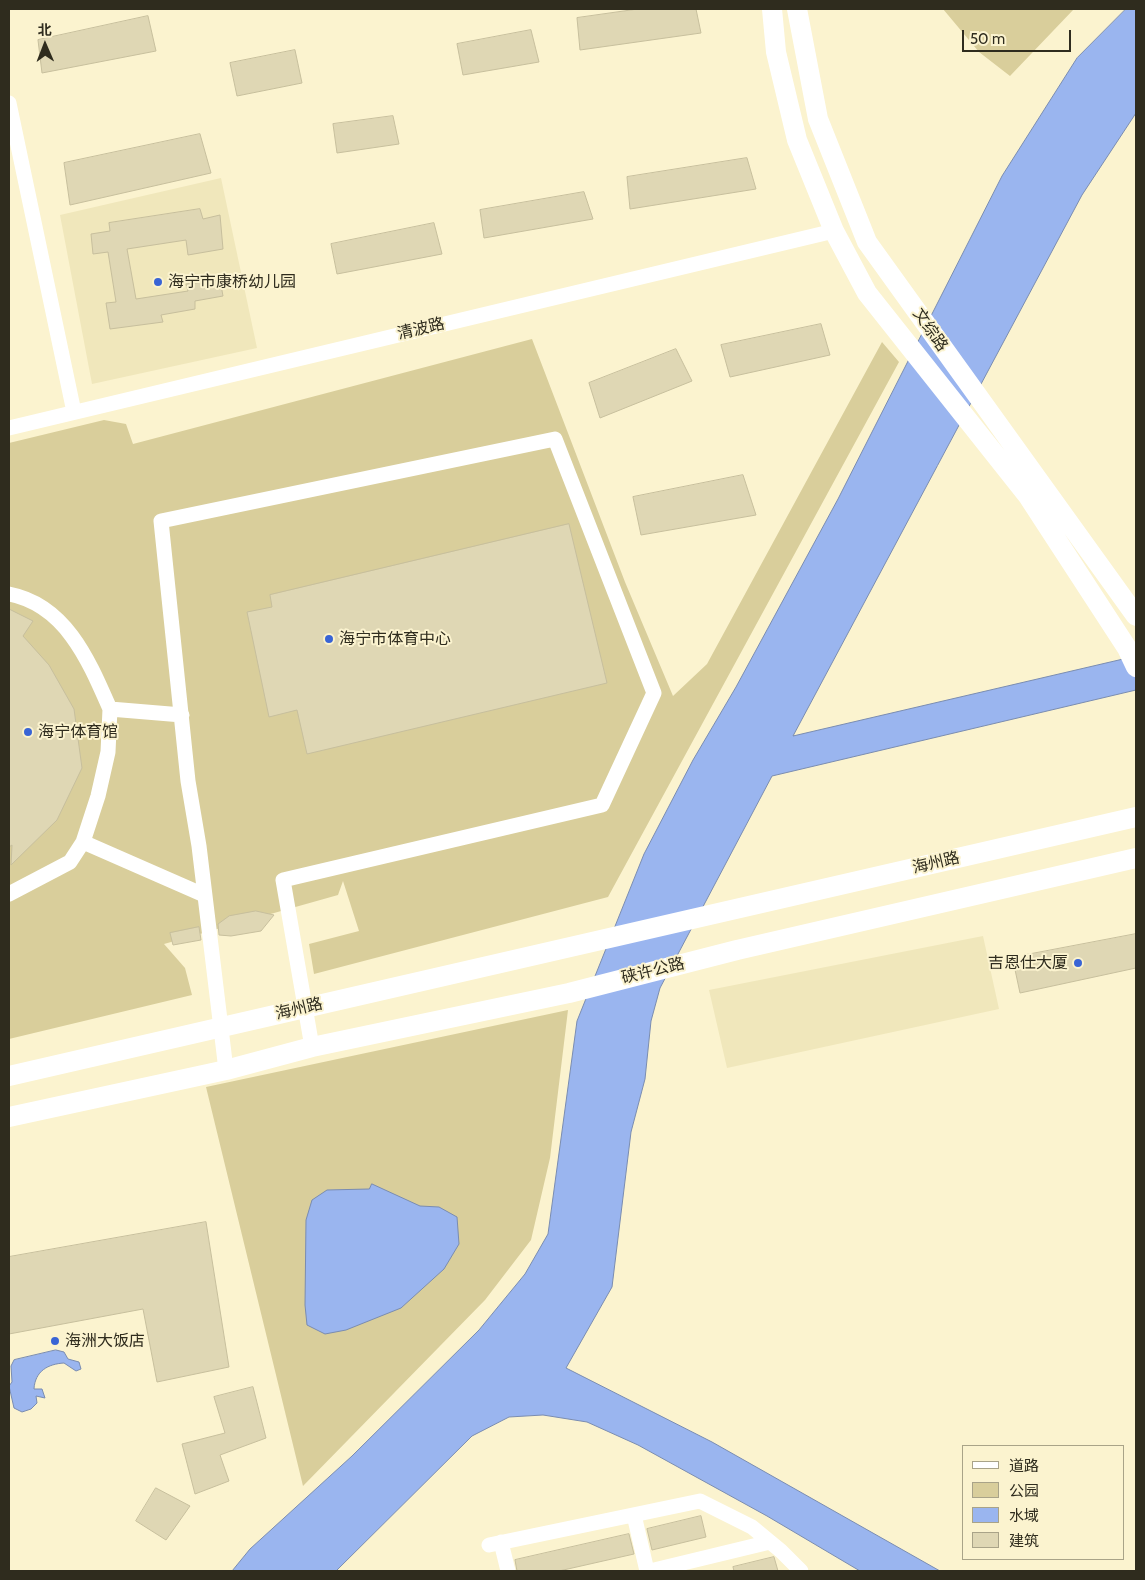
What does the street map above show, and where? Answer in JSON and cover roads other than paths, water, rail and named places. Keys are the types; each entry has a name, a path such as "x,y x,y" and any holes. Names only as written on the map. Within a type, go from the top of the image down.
{"main road":[{"path":"772,9 776,52 797,140 834,231 867,292 962,416 1028,496 1128,648 1136,667"},
{"name":"文综路","path":"797,9 818,119 867,242 1136,616"},
{"name":"海州路","path":"9,1076 1136,817"},
{"name":"硖许公路","path":"312,1047 568,993 737,950 1136,858"},
{"path":"9,1118 226,1070 312,1047"}],"street":[{"path":"9,103 74,412"},
{"name":"清波路","path":"9,428 834,231"},
{"path":"226,1070 182,714 161,521 555,439 654,693 602,804 284,880 312,1047"},
{"path":"9,594 26,597 60,620 88,658 110,709 108,752 98,796 83,842 70,862 9,894"},
{"path":"110,709 182,714"},
{"path":"83,842 204,895"},
{"path":"508,1571 495,1544 700,1501 752,1527 801,1571"},
{"path":"634,1515 649,1571 770,1542"},
{"path":"786,1556 789,1571"}],"water":[{"path":"1126,9 1136,9 1136,113 1082,195 793,736 1136,656 1136,690 772,776 660,988 651,1021 645,1079 631,1132 612,1287 566,1368 712,1442 940,1571 860,1571 767,1516 638,1445 587,1422 543,1415 509,1417 472,1436 336,1571 232,1571 250,1549 352,1456 479,1330 525,1274 548,1234 577,1021 644,854 693,760 736,687 838,499 1002,176 1077,58"},
{"path":"372,1184 420,1206 439,1207 457,1217 459,1244 444,1269 401,1308 346,1330 325,1334 307,1325 305,1305 306,1220 312,1200 327,1190 369,1189"},
{"path":"56,1350 64,1352 68,1359 79,1362 81,1369 76,1371 64,1363 48,1367 37,1377 34,1389 42,1389 45,1398 36,1396 37,1403 31,1409 22,1412 14,1408 9,1386 12,1382 11,1366 14,1360"}],"place":[{"name":"海宁市康桥幼儿园","path":"158,282"},
{"name":"海宁市体育中心","path":"329,639"},
{"name":"海宁体育馆","path":"28,732"},
{"name":"吉恩仕大厦","path":"1078,963"},
{"name":"海洲大饭店","path":"55,1341"}]}
